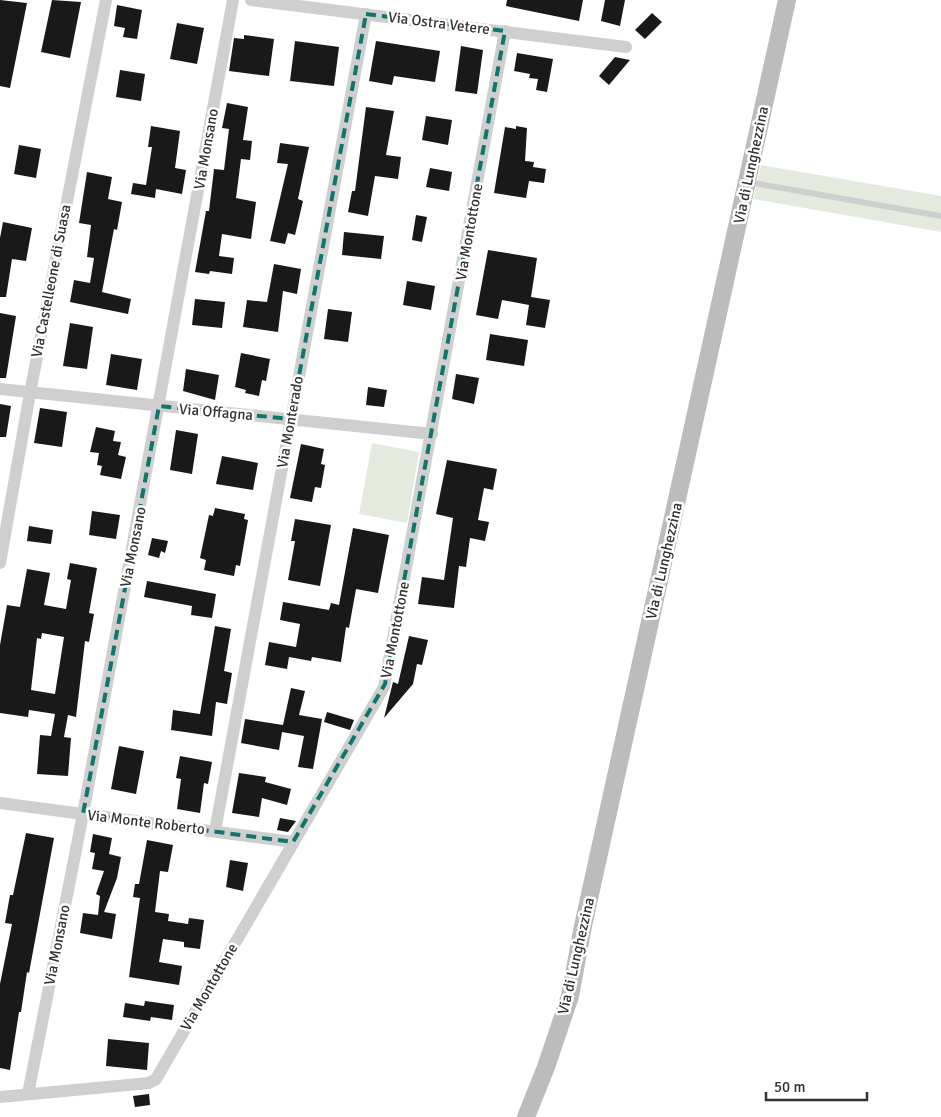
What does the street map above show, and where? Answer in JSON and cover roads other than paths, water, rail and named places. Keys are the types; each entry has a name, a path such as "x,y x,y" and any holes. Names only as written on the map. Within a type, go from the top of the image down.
{"street":[{"name":"Via Castelleone di Suasa","path":"0,563 30,393 106,0"},
{"name":"Via Monsano","path":"28,1094 83,814 233,0"},
{"name":"Via Ostra Vetere","path":"252,0 626,47"},
{"name":"Via di Lunghezzina","path":"526,1117 546,1067 570,996 585,916 787,0"},
{"name":"Via Monterado","path":"215,830 366,14"},
{"name":"Via Montottone","path":"0,1097 149,1083 156,1079 384,687 505,31"},
{"name":"Via Offagna","path":"0,389 432,434"},
{"name":"Via Monte Roberto","path":"0,804 215,830 293,842"}],"lane":[{"path":"748,182 941,216"}]}
